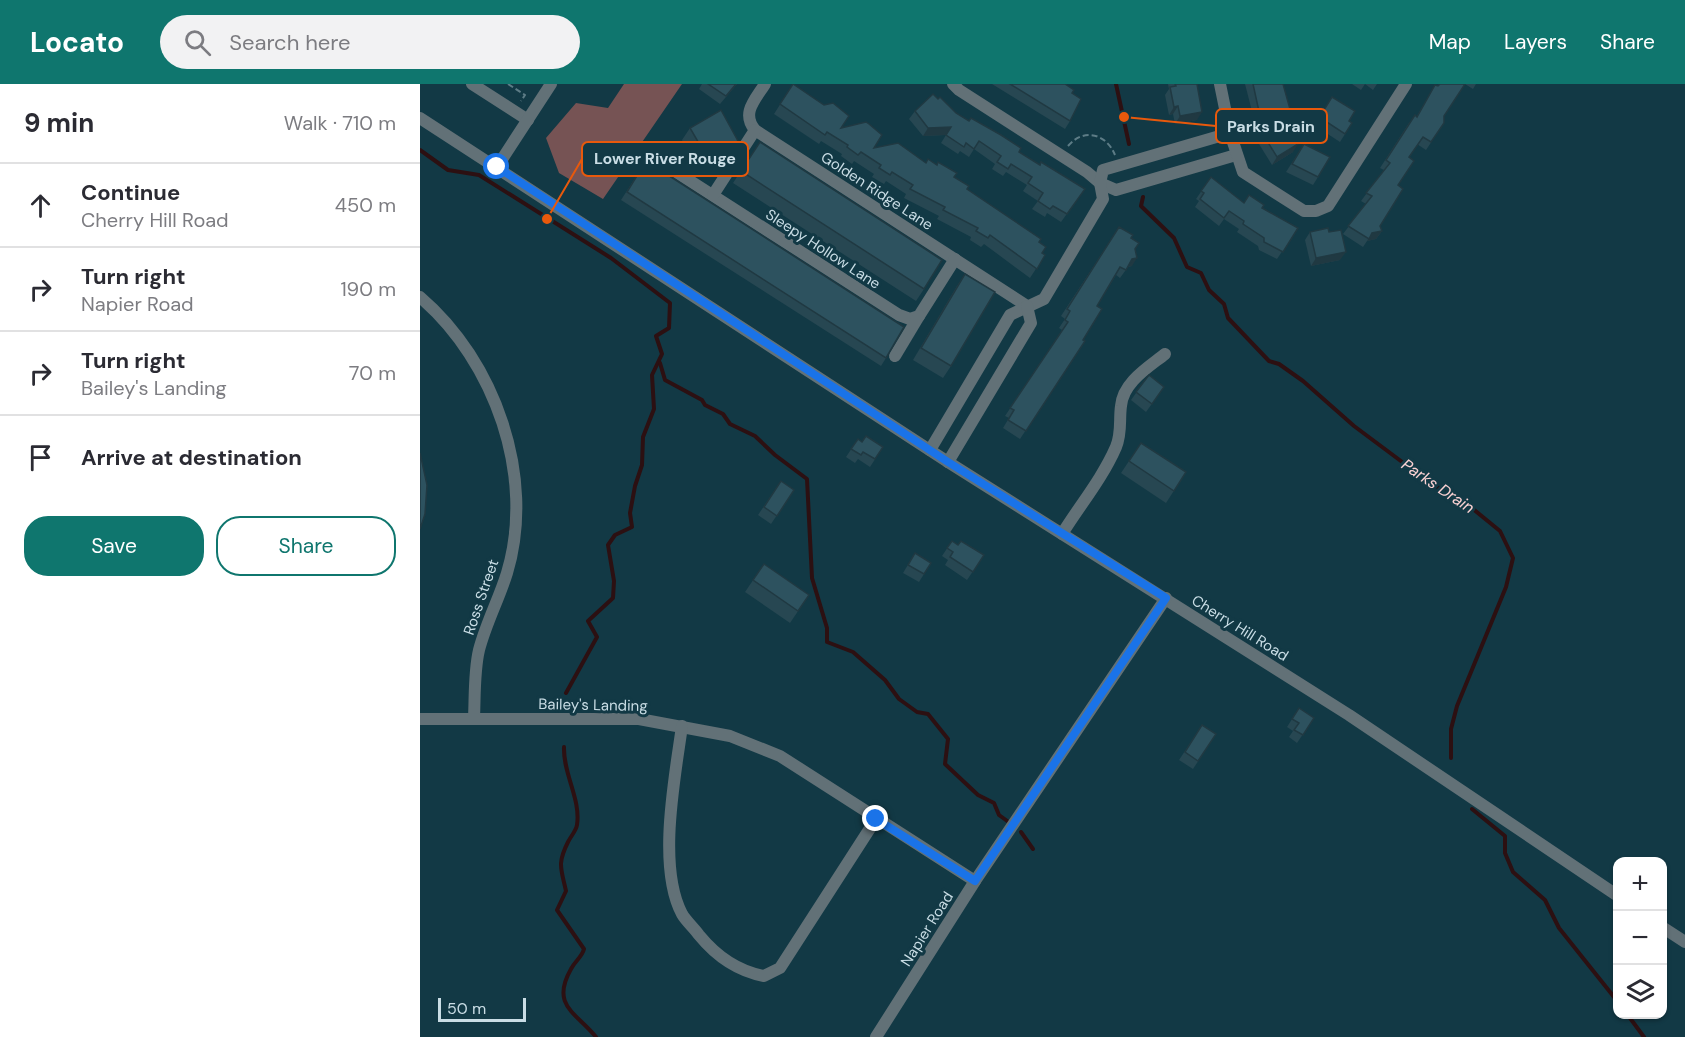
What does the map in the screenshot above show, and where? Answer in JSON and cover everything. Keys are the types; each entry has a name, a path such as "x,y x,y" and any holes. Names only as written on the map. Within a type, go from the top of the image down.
{"street":[{"path":"472,84 528,120"},
{"path":"497,167 551,84"},
{"path":"713,195 755,130 750,124 748,113 765,84"},
{"path":"953,84 958,90 1087,172 1100,183 1116,190 1236,155"},
{"path":"1220,84 1230,133 1243,172 1304,211 1316,211 1328,206 1406,84"},
{"name":"Cherry Hill Road","path":"420,118 948,462 1349,715 1613,893"},
{"name":"Golden Ridge Lane","path":"755,130 1027,306"},
{"path":"930,450 1010,315 1044,299 1103,199 1100,183 1103,170 1230,133"},
{"name":"Sleepy Hollow Lane","path":"639,148 899,315 910,319 919,316"},
{"path":"895,356 955,260"},
{"name":"Ross Street","path":"420,297 450,326 484,376 500,413 510,450 515,495 513,537 507,573 478,652 474,718"},
{"path":"948,462 1031,323 1027,306"},
{"path":"1062,534 1095,486 1117,445 1122,421 1121,405 1131,382 1165,354"},
{"path":"978,369 997,380"},
{"name":"Napier Road","path":"876,1037 975,881 1166,598"},
{"name":"Bailey's Landing","path":"420,718 639,719 730,736 780,756 975,881"},
{"path":"682,726 672,798 670,849 672,881 682,913 705,942 728,963 764,976 780,968 876,819"},
{"path":"1667,930 1685,942"}],"path":[{"path":"508,84 525,95 520,103"},
{"path":"1065,150 1078,137 1095,135 1107,141 1117,160"}],"shaded area":[{"path":"624,84 682,84 603,199 559,173 546,138 576,103 608,108"}],"building":[{"path":"708,84 736,84 726,96"},
{"path":"793,84 824,105 833,103 849,116 841,128 866,122 869,124 882,135 874,148 898,143 926,163 928,159 937,165 938,162 957,173 954,177 969,186 967,189 1041,239 1039,242 1046,247 1042,253 1045,255 1037,269 990,235 988,238 976,231 978,228 943,210 945,207 910,189 913,185 892,172 890,175 879,168 881,165 861,152 858,155 847,147 848,145 827,132 825,135 780,104"},
{"path":"1010,84 1065,84 1081,99 1070,121"},
{"path":"1175,84 1197,84 1202,112 1180,116 1178,106 1174,107 1170,87 1176,86"},
{"path":"1253,84 1283,84 1290,109 1260,116"},
{"path":"1465,84 1444,116 1444,123 1431,142 1423,137 1409,157 1414,161 1398,185 1403,189 1380,226 1382,231 1372,233 1369,239 1348,226 1372,196 1366,193 1390,163 1386,160 1415,115 1417,117 1435,85"},
{"path":"933,94 938,99 940,97 956,113 969,121 971,118 1001,135 1021,148 1019,152 1040,165 1041,162 1085,189 1067,214 1053,206 1050,209 1038,201 1043,193 1028,183 1032,177 1011,164 1008,169 997,162 1001,156 979,141 974,149 966,143 964,147 946,135 951,127 928,128 915,111"},
{"path":"1332,97 1355,111 1349,121 1352,123 1345,134 1316,115 1321,108 1324,110"},
{"path":"721,110 738,141 708,159 690,128"},
{"path":"1285,123 1298,144 1277,157 1264,136"},
{"path":"760,142 942,260 924,289 741,171"},
{"path":"1304,144 1330,157 1318,177 1292,164"},
{"path":"646,161 904,327 886,358 627,192"},
{"path":"1211,177 1244,203 1249,195 1264,205 1262,208 1298,228 1283,252 1264,242 1264,238 1229,211 1224,218 1200,199 1204,193 1201,191"},
{"path":"1119,227 1133,235 1131,238 1139,243 1135,249 1137,258 1132,259 1126,270 1120,267 1097,306 1102,309 1083,340 1085,341 1026,431 1008,420 1014,410 1010,408 1068,322 1065,320 1070,311 1067,309"},
{"path":"1328,228 1329,232 1341,230 1346,252 1316,258 1310,232"},
{"path":"965,274 995,292 951,366 921,348"},
{"path":"1149,375 1164,387 1152,404 1136,392"},
{"path":"866,436 883,447 875,459 863,452 861,455 851,449 858,439 862,442"},
{"path":"1141,443 1186,472 1174,491 1129,461"},
{"path":"420,453 427,485 425,514 420,529"},
{"path":"781,481 794,490 777,516 764,507"},
{"path":"952,541 958,545 961,541 984,555 973,572 950,557 953,552 947,548"},
{"path":"915,553 931,563 924,574 908,565"},
{"path":"764,564 809,595 798,611 753,580"},
{"path":"1299,708 1314,718 1303,735 1294,730 1299,723 1292,719"},
{"path":"1202,725 1216,734 1198,761 1185,752"}],"waterway":[{"name":"Parks Drain","path":"1116,84 1129,144"},
{"path":"420,150 448,170 479,175 611,258 670,303 669,328 656,336 662,354 652,375 654,409 643,437 642,465 630,513 632,527 615,535 608,545 614,581 613,598 588,621 597,637 566,693"},
{"name":"Parks Drain","path":"1143,197 1141,206 1174,238 1187,267 1201,273 1209,290 1224,304 1228,318 1269,361 1279,364 1303,381 1354,426 1433,485 1462,500 1500,531 1513,558 1506,587 1457,706 1451,729 1451,758"},
{"path":"660,363 665,380 723,414 730,424 755,436 775,455 807,479 812,578 827,628 827,642 853,652 885,680 899,699 917,712 928,714 948,739 945,764 978,795 994,803 999,815 1010,823"},
{"path":"564,747 566,767 578,815 576,827 562,856 561,866 566,891 557,910 584,949 571,969 563,992 574,1015 596,1037"},
{"name":"Parks Drain","path":"1472,809 1505,836 1505,853 1513,872 1545,900 1559,928 1613,996"},
{"path":"1021,832 1033,849"},
{"name":"Parks Drain","path":"1631,1019 1644,1037"}],"place":[{"name":"Parks Drain","path":"1124,117"},
{"name":"Lower River Rouge","path":"547,219"}],"route":[{"path":"497,167 839,392 1166,598 1012,830 975,881 876,819"}]}
